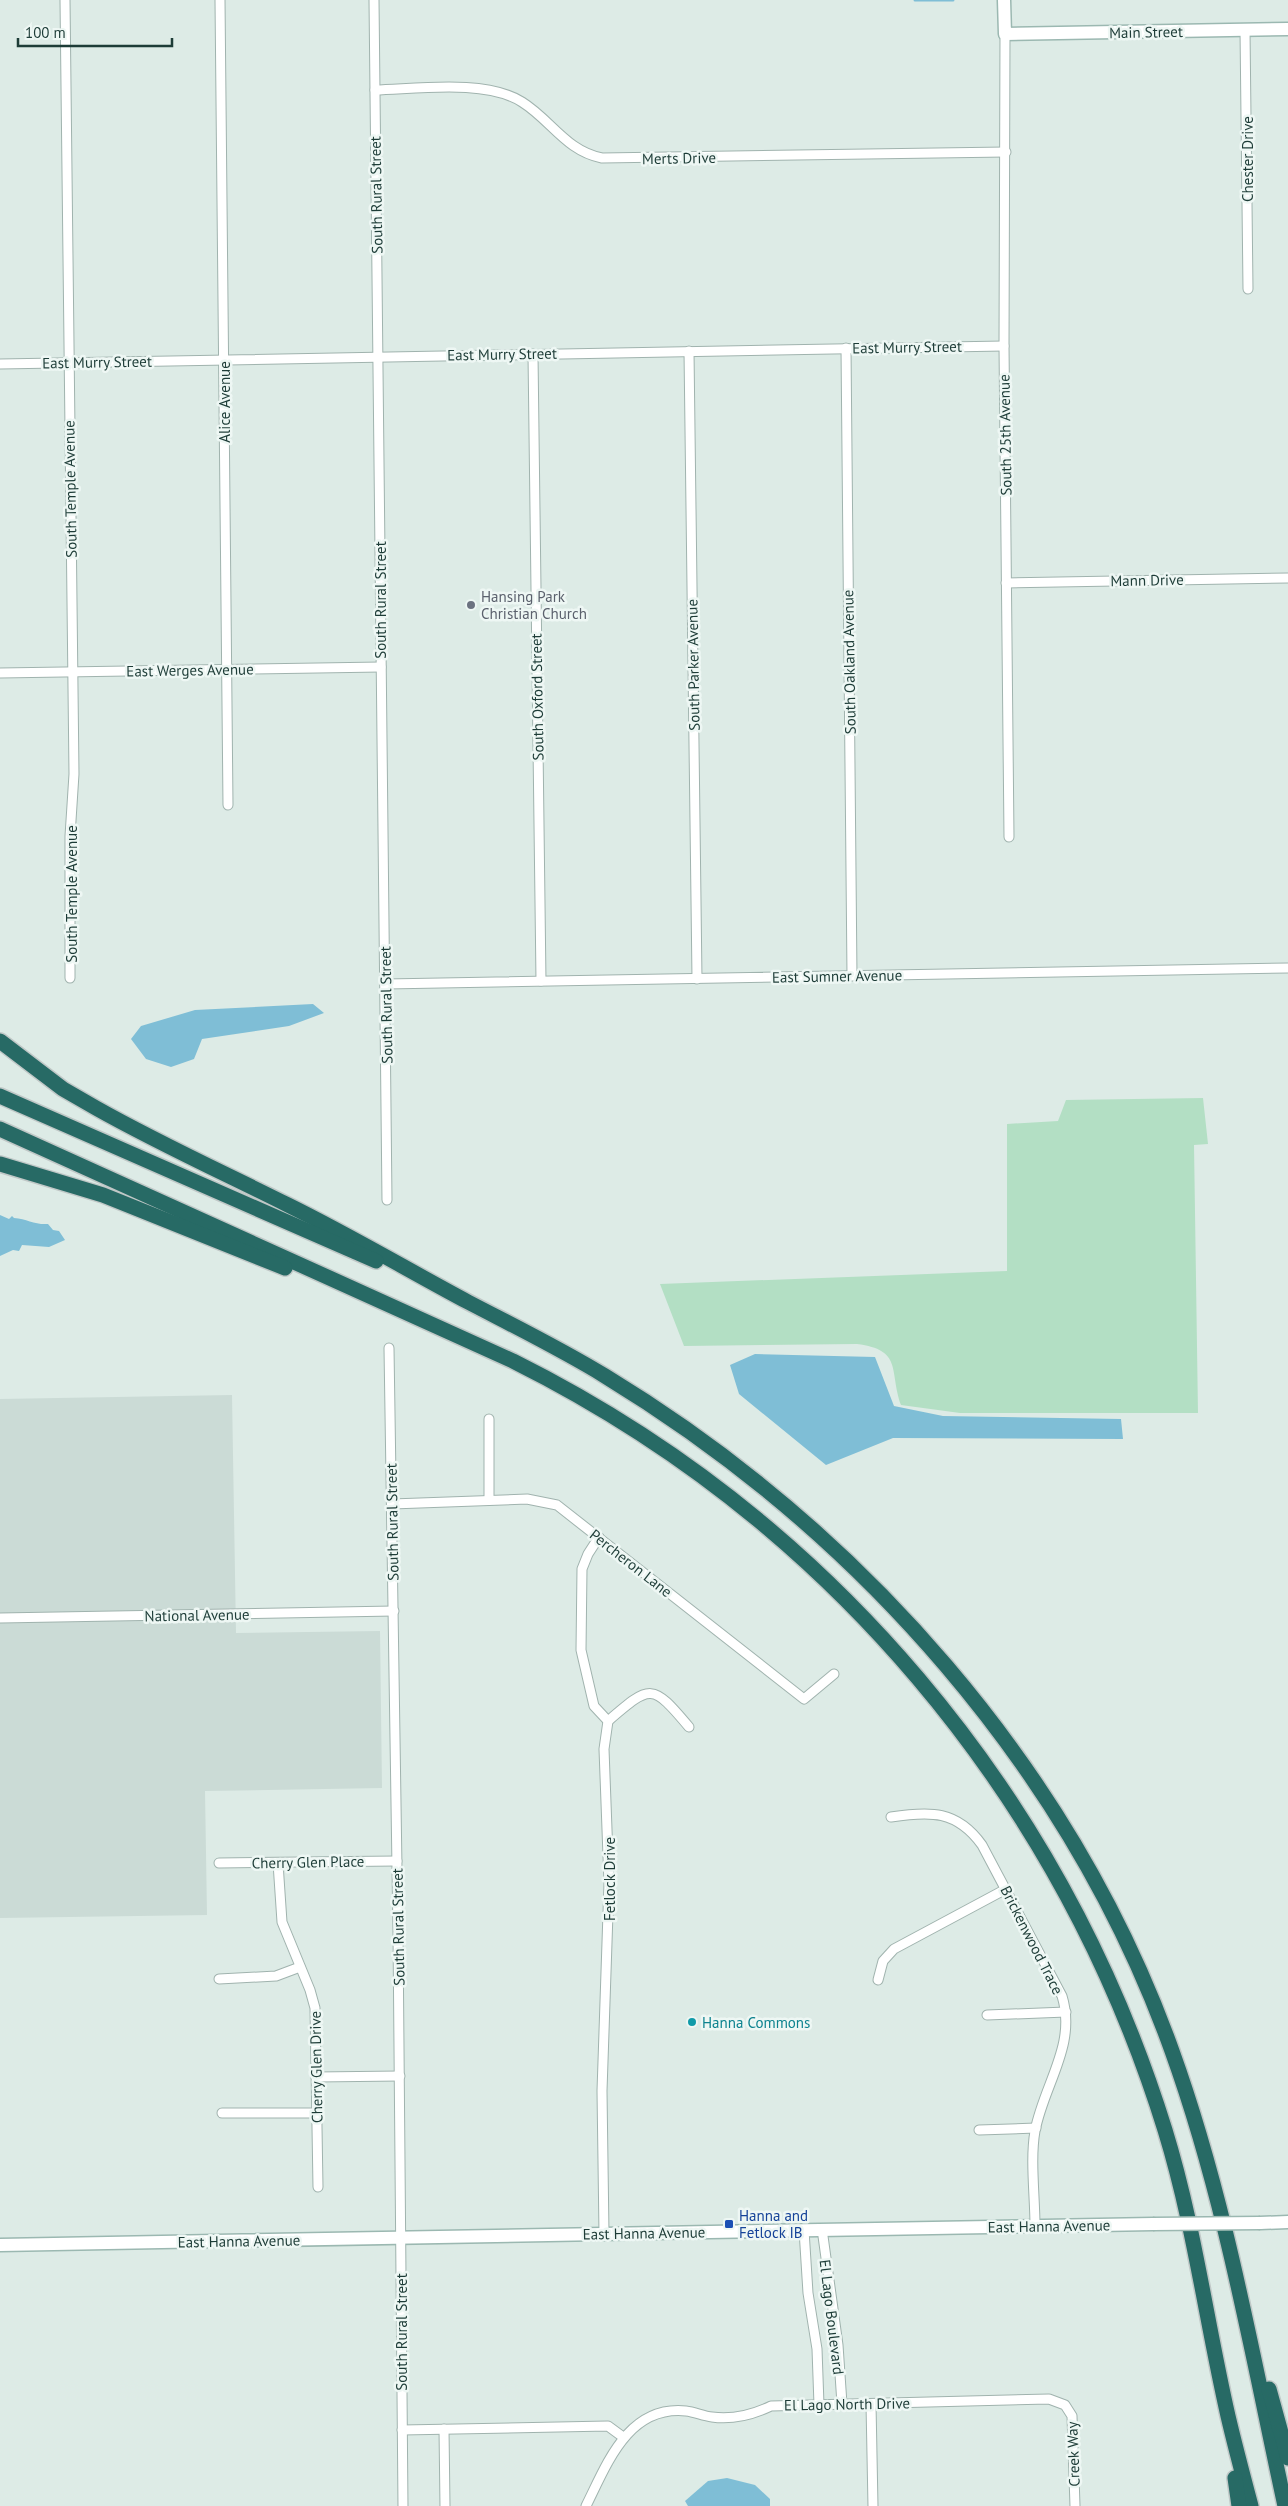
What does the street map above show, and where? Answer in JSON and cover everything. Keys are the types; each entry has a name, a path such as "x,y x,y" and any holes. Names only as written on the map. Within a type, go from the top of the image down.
{"highway":[{"path":"0,1041 63,1089 102,1112 326,1224 608,1378 671,1418 739,1468 851,1565 958,1680 1017,1757 1054,1810 1082,1855 1125,1934 1181,2076 1209,2165 1227,2238 1285,2506"},
{"path":"0,1096 466,1301"},
{"path":"0,1129 513,1361 588,1401 650,1440 724,1493 801,1557 870,1624 939,1702 971,1743 1016,1808 1061,1883 1102,1963 1140,2058 1164,2128 1191,2227 1228,2414 1251,2506"},
{"path":"0,1164 103,1195 448,1331"},
{"path":"1227,2238 1288,2458"},
{"path":"1228,2414 1239,2506"}],"main road":[{"path":"1004,0 1005,34"},
{"name":"Main Street","path":"1005,34 1288,29"},
{"name":"East Hanna Avenue","path":"0,2245 1288,2222"}],"street":[{"name":"South Temple Avenue","path":"65,0 74,774 70,836 70,978"},
{"name":"Alice Avenue","path":"220,0 228,804"},
{"name":"South Rural Street","path":"374,0 388,1200"},
{"name":"Chester Drive","path":"1245,30 1248,289"},
{"name":"South 25th Avenue","path":"1005,34 1004,346 1010,837"},
{"name":"Merts Drive","path":"375,90 492,89 523,102 572,146 602,158 1006,152"},
{"name":"East Murry Street","path":"0,364 1004,346"},
{"name":"South Oakland Avenue","path":"846,348 852,976"},
{"name":"South Parker Avenue","path":"689,351 697,979"},
{"name":"South Oxford Street","path":"533,354 541,981"},
{"name":"Mann Drive","path":"1006,582 1288,578"},
{"name":"East Werges Avenue","path":"0,673 381,667"},
{"name":"East Sumner Avenue","path":"386,984 1288,968"},
{"name":"South Rural Street","path":"389,1348 400,2076 403,2506"},
{"path":"489,1419 489,1500"},
{"name":"Percheron Lane","path":"392,1504 537,1500 557,1506 804,1699 834,1674"},
{"path":"599,1537 588,1554 582,1569 581,1650 594,1706 608,1721 634,1698 652,1694 665,1699 689,1727"},
{"name":"National Avenue","path":"0,1618 394,1611"},
{"name":"Fetlock Drive","path":"604,2234 602,2098 609,1891 604,1749 608,1721"},
{"name":"Brickenwood Trace","path":"891,1817 922,1812 936,1813 962,1824 982,1845 1058,1987 1066,2012 1063,2051 1036,2128 1034,2144 1035,2226"},
{"name":"Cherry Glen Place","path":"219,1863 397,1861"},
{"name":"Cherry Glen Drive","path":"278,1863 281,1915 314,2004 318,2187"},
{"path":"878,1980 883,1961 894,1949 1006,1889"},
{"path":"219,1979 276,1976 300,1967"},
{"path":"987,2015 1066,2012"},
{"path":"316,2077 400,2076"},
{"path":"222,2113 317,2113"},
{"path":"979,2130 1036,2128"},
{"name":"El Lago Boulevard","path":"804,2230 808,2293 817,2349 819,2405"},
{"name":"El Lago Boulevard","path":"822,2230 838,2345 842,2404"},
{"name":"El Lago North Drive","path":"623,2437 648,2418 666,2412 685,2411 728,2418 747,2415 770,2406 1049,2399 1065,2405"},
{"path":"871,2404 873,2506"},
{"name":"Creek Way","path":"1065,2405 1073,2419 1075,2506"},
{"path":"402,2430 608,2426 623,2437 609,2458 586,2506"},
{"path":"444,2429 445,2506"}],"shaded area":[{"path":"232,1395 236,1633 380,1631 382,1788 205,1791 207,1915 0,1918 0,1399"}],"green space":[{"path":"1203,1098 1208,1144 1194,1145 1198,1413 960,1413 901,1405 892,1364 882,1351 872,1347 857,1344 684,1346 660,1284 1007,1271 1007,1124 1058,1121 1066,1100"}],"water":[{"path":"313,1004 324,1013 289,1026 202,1039 194,1059 171,1067 146,1059 131,1039 141,1026 195,1010"},
{"path":"0,1215 9,1219 12,1216 35,1223 48,1224 53,1230 59,1231 65,1240 49,1247 22,1245 19,1251 13,1250 0,1256"},
{"path":"755,1354 875,1357 894,1406 943,1416 1121,1419 1123,1439 893,1438 826,1465 739,1394 730,1365"},
{"path":"727,2478 755,2485 770,2499 770,2506 688,2506 685,2501 708,2481"}],"waterway":[{"path":"915,0 953,0"}],"place":[{"name":"Hansing Park Christian Church","path":"471,605"},
{"name":"Hanna Commons","path":"692,2022"},
{"name":"Hanna and Fetlock IB","path":"729,2224"}]}
